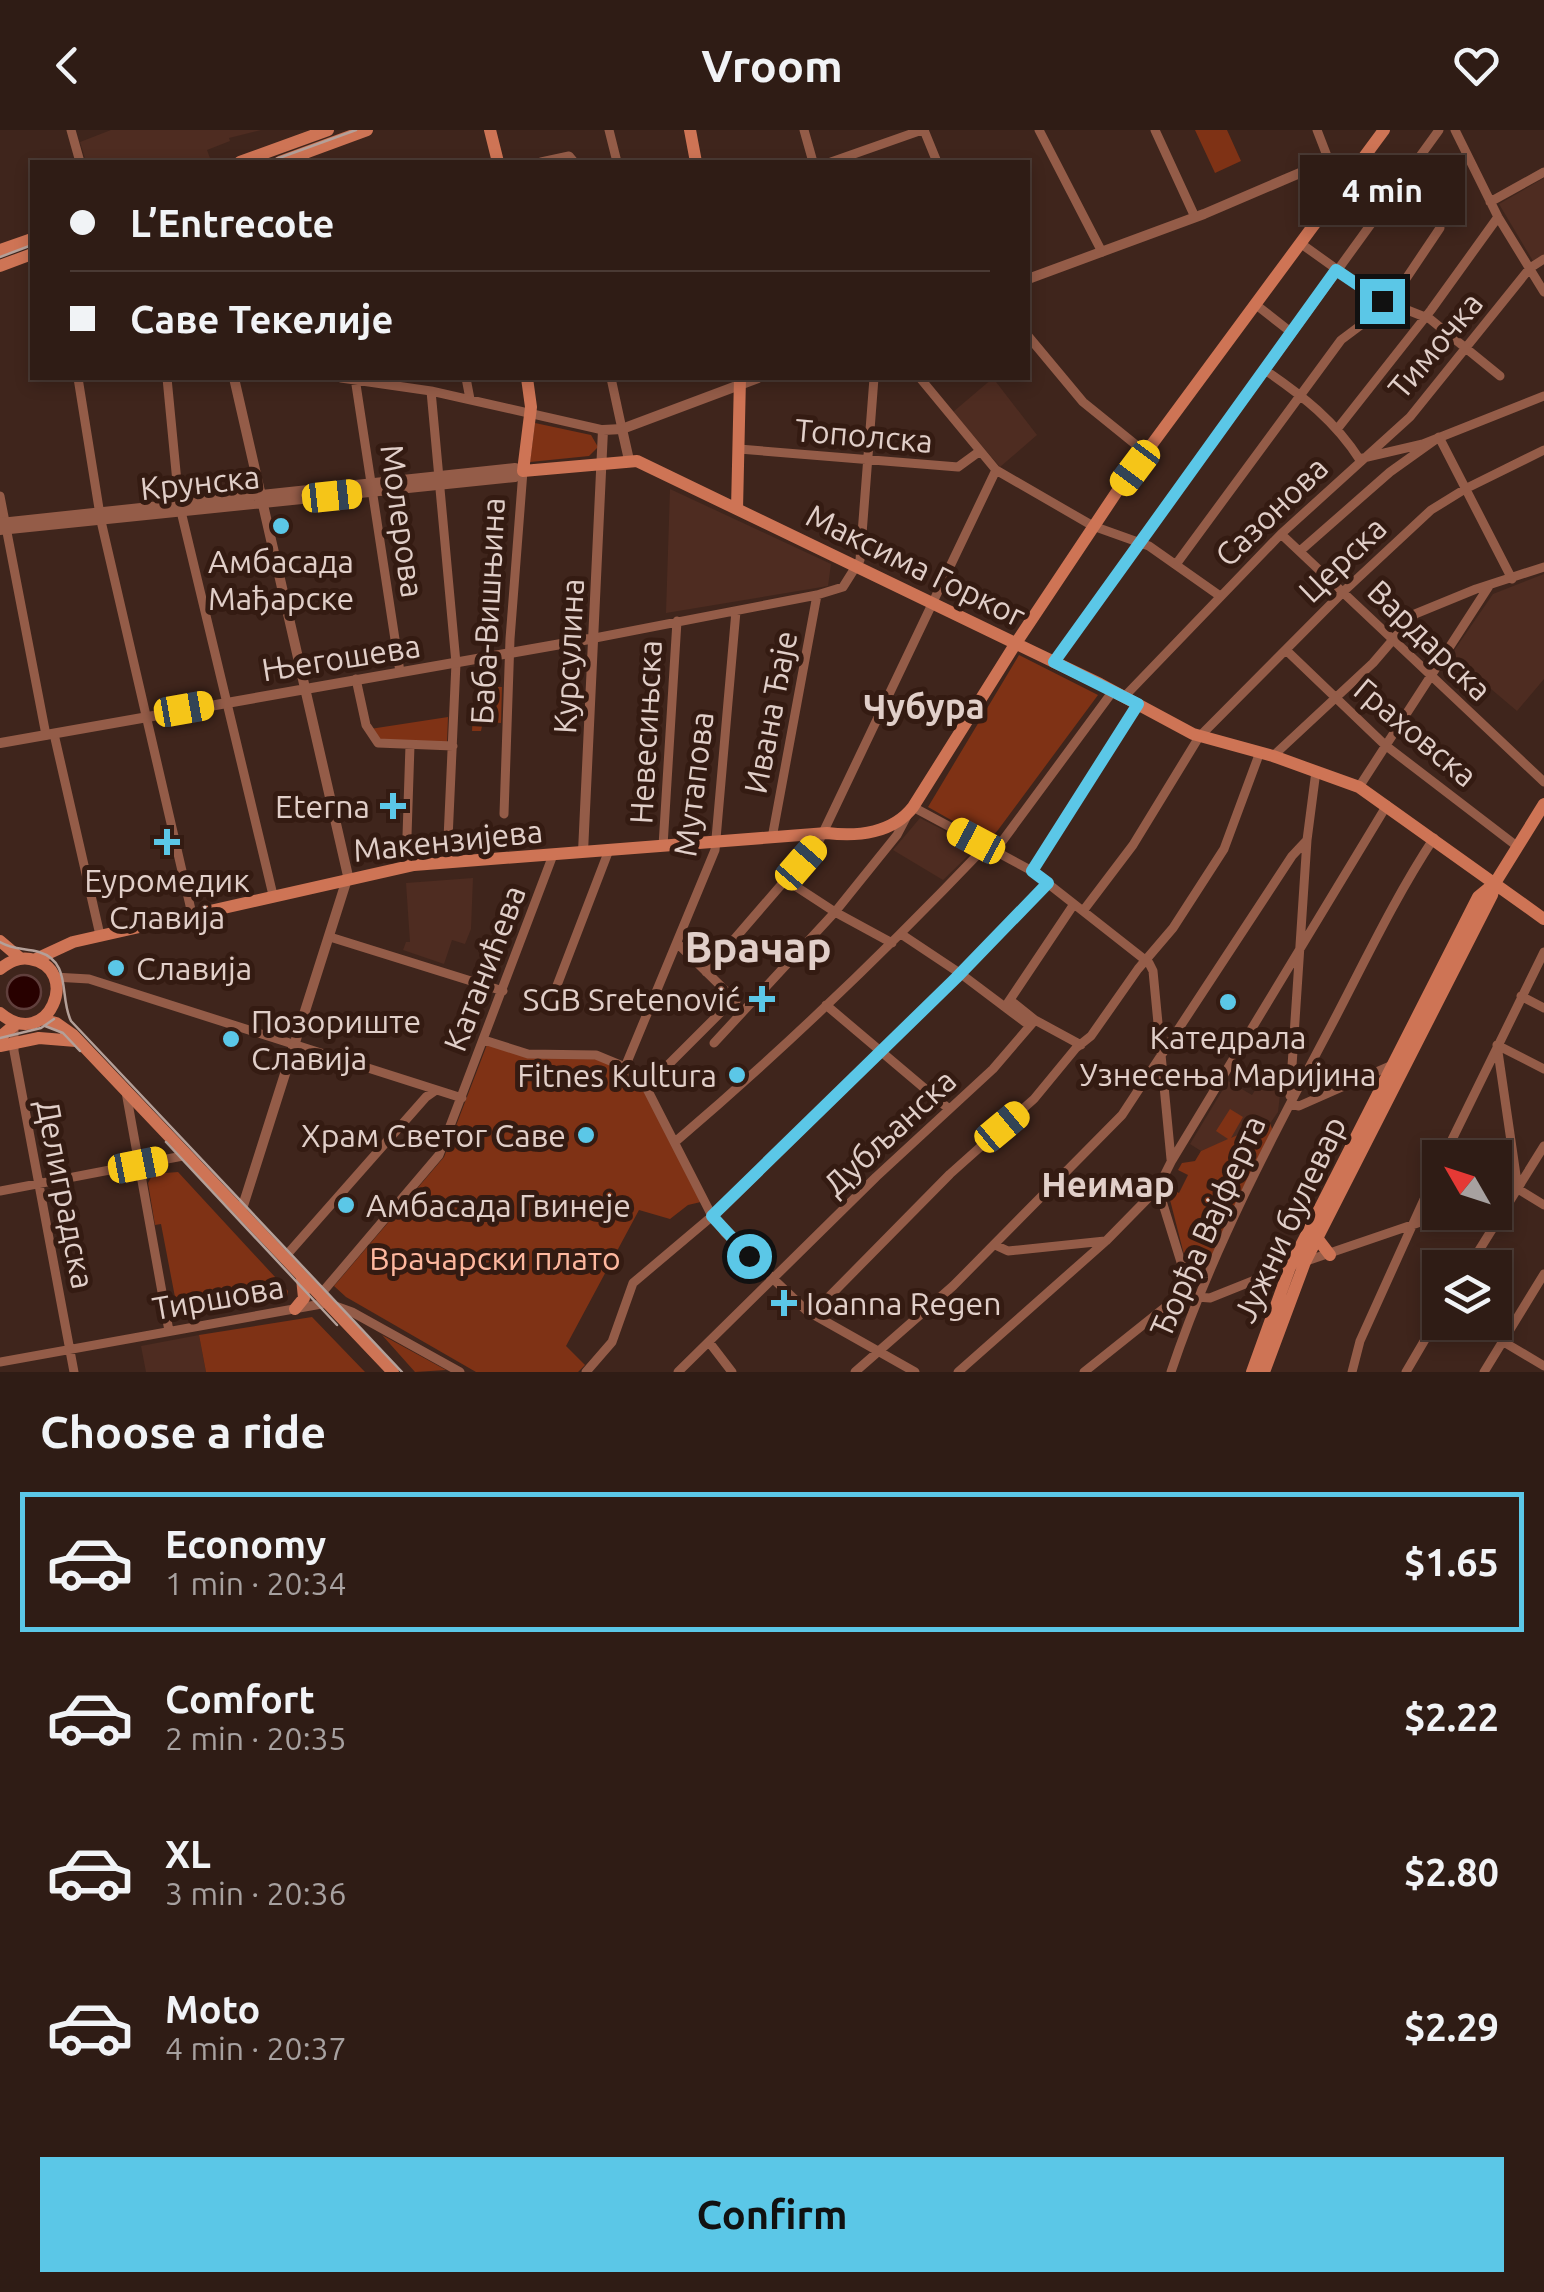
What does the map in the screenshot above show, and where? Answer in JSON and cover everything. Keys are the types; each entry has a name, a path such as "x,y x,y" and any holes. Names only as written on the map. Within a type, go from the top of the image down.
{"main road":[{"path":"284,158 328,130"},
{"path":"284,158 320,153 367,130"},
{"path":"490,130 498,160"},
{"path":"690,130 696,160"},
{"path":"911,810 1094,526 1380,134"},
{"path":"0,250 30,240"},
{"path":"0,266 30,255"},
{"name":"Баба-Вишњина","path":"524,471 530,412 527,380"},
{"path":"737,509 740,381"},
{"name":"Крунска","path":"524,471 629,460"},
{"name":"Максима Горког","path":"629,460 933,603 1199,736 1267,754 1359,787 1544,919"},
{"name":"Јужни булевар","path":"1252,1372 1290,1267 1478,897 1495,883 1544,804"},
{"name":"Макензијева","path":"825,834 911,810"},
{"name":"Макензијева","path":"0,969 81,940 406,866 825,834 888,835 911,810"},
{"name":"Јужни булевар","path":"1264,1372 1305,1262 1492,896 1495,883"},
{"path":"76,1038 55,1002 52,974 61,952 81,940"},
{"path":"0,941 23,960"},
{"path":"0,951 52,974"},
{"path":"41,1019 55,1002"},
{"path":"0,1013 16,1024"},
{"path":"4,1042 16,1024 41,1019 56,1023 76,1038 392,1372"},
{"path":"4,1042 76,1038"},
{"path":"1317,1238 1330,1255"},
{"path":"295,1309 304,1298 301,1276"}],"street":[{"path":"70,130 79,160"},
{"path":"608,130 616,160"},
{"path":"804,130 812,160"},
{"path":"844,160 892,135 923,130 936,160"},
{"path":"1039,130 1102,252"},
{"path":"1156,130 1196,217"},
{"path":"1317,130 1329,160 1350,176"},
{"path":"1054,662 1439,130"},
{"path":"1454,130 1498,217 1544,292"},
{"path":"1030,279 1196,217 1329,160"},
{"path":"1490,202 1544,172"},
{"path":"1338,428 1498,217"},
{"path":"1177,563 1343,338 1389,304 1440,228"},
{"path":"1300,243 1389,304 1426,316 1500,376"},
{"name":"Тимочка","path":"1360,460 1410,416 1530,268 1544,259"},
{"path":"1255,304 1292,333"},
{"path":"1030,338 1083,402 1146,453"},
{"path":"1265,370 1302,395 1338,428 1360,460"},
{"path":"78,380 100,517 192,914"},
{"path":"166,380 180,507 273,895"},
{"path":"234,380 348,878 241,1212"},
{"name":"Молерова","path":"356,380 400,672"},
{"path":"368,380 602,430 622,428 740,381"},
{"path":"466,380 470,399"},
{"path":"612,380 629,460"},
{"path":"858,568 870,462 874,380"},
{"path":"922,380 996,470 1094,526 1142,542 1220,596"},
{"path":"431,391 456,664 447,861"},
{"name":"Сазонова","path":"675,1142 991,849 1119,694 1360,460 1401,451 1544,396"},
{"name":"Курсулина","path":"584,852 602,430"},
{"path":"1300,551 1390,472 1439,437 1512,578"},
{"name":"Тополска","path":"739,449 958,468 980,451"},
{"name":"Церска","path":"1007,1003 1079,907 1133,845 1199,736 1415,523 1464,489 1544,450"},
{"path":"706,972 825,834 996,470"},
{"name":"Крунска","path":"4,526 440,480 515,477 524,471"},
{"name":"Баба-Вишњина","path":"504,814 510,653 524,471"},
{"path":"0,496 50,734 100,936"},
{"name":"Вардарска","path":"1281,534 1544,782"},
{"path":"812,1314 950,1174 1034,1100 1091,1036 1145,959 1180,918 1228,840 1267,754 1373,663 1421,611 1544,567"},
{"name":"Његошева","path":"0,743 817,596 844,586 858,568"},
{"path":"1359,787 1489,586"},
{"name":"Ивана Ђаје","path":"772,838 817,596"},
{"name":"Мутапова","path":"625,1066 712,862 736,610"},
{"name":"Невесињска","path":"663,846 677,621"},
{"name":"Граховска","path":"1286,650 1385,745 1518,847"},
{"path":"356,680 366,725 374,739 383,745 453,746"},
{"path":"1032,871 1138,704"},
{"path":"406,866 410,745"},
{"path":"1316,771 1290,1104 1299,1106 1392,1065"},
{"path":"958,1372 1106,1241 1158,1188 1387,805"},
{"path":"911,810 1032,871 1145,959 1153,971 1171,1162"},
{"path":"714,1043 835,912 888,835"},
{"name":"Ђорђа Вајферта","path":"1171,1372 1196,1291 1290,1104 1434,838"},
{"path":"855,1372 995,1244 1122,1115 1292,856 1308,840"},
{"path":"556,988 609,850"},
{"name":"Катанићева","path":"323,1299 439,1155 553,856"},
{"path":"786,880 892,943"},
{"path":"586,1372 612,1342 633,1283 712,1216 1048,883"},
{"path":"901,934 1033,1023 1081,1044"},
{"path":"330,938 503,991"},
{"path":"677,944 746,1010"},
{"path":"1452,1140 1544,952"},
{"path":"52,974 89,980 462,1098"},
{"path":"1522,996 1544,1008"},
{"path":"646,1087 734,999"},
{"path":"826,1005 949,1109"},
{"name":"Дубљанска","path":"678,1372 993,1069 1033,1023"},
{"path":"484,1040 528,1054 596,1055 625,1066 646,1087 712,1216 725,1233 812,1314 916,1372"},
{"name":"Делиградска","path":"4,1042 39,1184 74,1372"},
{"path":"1497,1045 1544,1069"},
{"path":"1497,1045 1518,1189"},
{"path":"421,1085 426,1097"},
{"path":"284,1258 436,1090"},
{"path":"126,1091 169,1330"},
{"path":"1479,1250 1544,1146"},
{"path":"0,1191 188,1155"},
{"path":"1158,1188 1196,1291 1210,1298 1422,1222"},
{"path":"1512,1191 1518,1189"},
{"path":"1518,1189 1544,1205"},
{"path":"1352,1372 1360,1340 1422,1202"},
{"path":"995,1244 1008,1251 1106,1241"},
{"path":"1484,1372 1544,1274"},
{"path":"1084,1372 1196,1291"},
{"path":"323,1299 456,1371"},
{"name":"Тиршова","path":"0,1362 295,1309 323,1299"},
{"path":"1406,1372 1425,1340"},
{"path":"710,1342 732,1372"},
{"path":"1502,1342 1544,1366"}],"shaded area":[{"path":"111,130 261,130 229,138 230,141 207,150 210,158 204,160 85,160 80,142"},
{"path":"1544,178 1544,254 1533,261 1499,204"},
{"path":"995,380 1037,435 1000,467 953,412"},
{"path":"670,489 831,564 828,586 666,613"},
{"path":"1544,574 1544,679 1517,711 1451,655 1493,594"},
{"path":"920,818 972,845 973,851 943,880 893,850"},
{"path":"473,878 471,929 465,944 452,940 444,964 403,950 406,942 410,942 406,883"},
{"path":"24,975 36,980 41,992 36,1004 24,1009 12,1004 7,992 12,980"},
{"path":"1264,1076 1281,1086 1278,1112 1271,1122 1201,1151 1190,1144 1228,1081 1252,1095"},
{"path":"199,1335 206,1372 146,1372 141,1346"}],"green space":[{"path":"1195,130 1227,130 1241,161 1215,173"},
{"path":"535,423 591,435 598,447 589,456 530,462"},
{"path":"1019,655 1098,695 998,830 990,839 983,838 928,807"},
{"path":"475,686 502,687 501,723 488,722 481,731 472,731 473,713 478,713"},
{"path":"448,717 447,743 382,741 370,729"},
{"name":"Врачарски плато","path":"488,1042 519,1052 596,1055 639,1079 705,1201 688,1205 670,1219 639,1210 566,1346 585,1365 578,1372 476,1372 346,1297 334,1286 444,1157"},
{"path":"1230,1109 1243,1117 1231,1138 1269,1121 1273,1131 1210,1266 1203,1263 1195,1280 1190,1278 1168,1192 1170,1188 1179,1193 1188,1175 1178,1170 1182,1163 1195,1161 1201,1151 1228,1139 1216,1131"},
{"path":"178,1172 288,1291 287,1299 179,1318 161,1224 155,1225 148,1183 153,1174"},
{"path":"312,1317 365,1372 206,1372 199,1335"},
{"path":"382,1335 446,1370 415,1372"}],"tram line":[{"path":"274,160 356,130"},
{"path":"0,257 30,246"},
{"path":"0,942 39,952 56,964 71,1021 402,1372"},
{"path":"0,1038 41,1028 54,1019"},
{"path":"45,1026 63,1033 80,1051"},
{"path":"166,1142 337,1325"}],"place":[{"name":"Амбасада Мађарске","path":"281,526"},
{"name":"Eterna","path":"393,806"},
{"name":"Еуромедик Славија","path":"167,842"},
{"name":"Славија","path":"116,968"},
{"name":"SGB Sretenović","path":"762,999"},
{"name":"Катедрала Узнесења Маријина","path":"1228,1002"},
{"name":"Позориште Славија","path":"231,1039"},
{"name":"Fitnes Kultura","path":"737,1075"},
{"name":"Храм Светог Саве","path":"586,1135"},
{"name":"Амбасада Гвинеје","path":"346,1205"},
{"name":"Ioanna Regen","path":"784,1303"}],"district":[{"name":"Чубура","path":"924,706"},
{"name":"Врачар","path":"758,946"},
{"name":"Неимар","path":"1108,1184"}],"route":[{"path":"749,1256 712,1216 1048,883 1032,871 1138,704 1054,662 1336,270 1382,301"}]}
